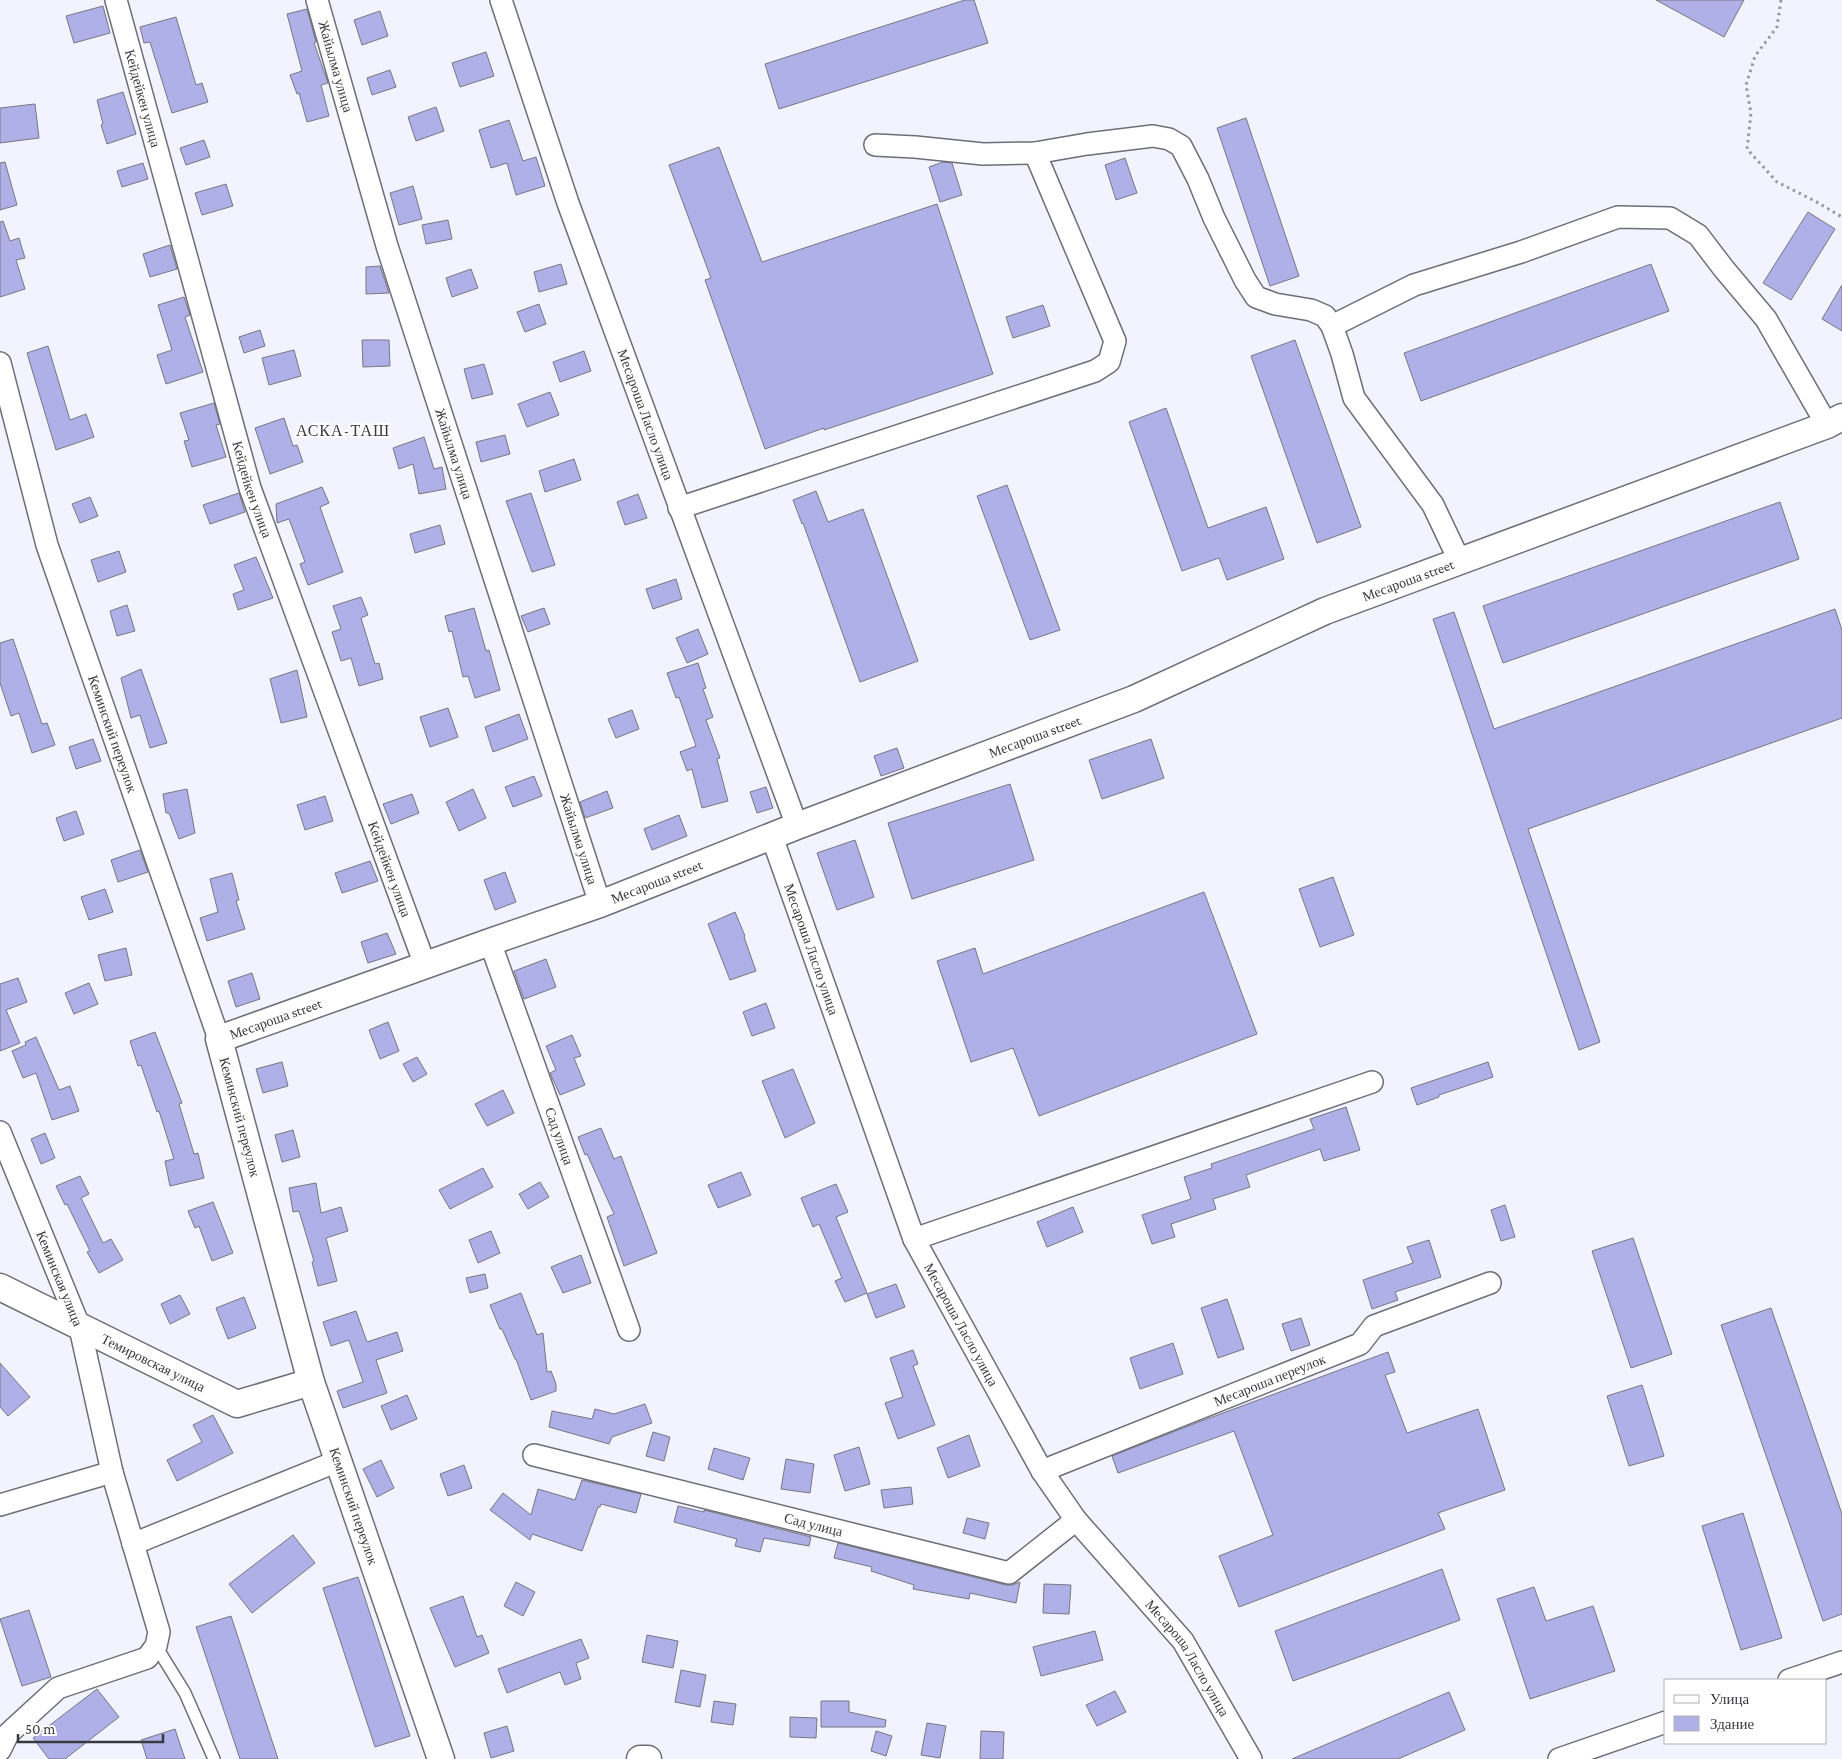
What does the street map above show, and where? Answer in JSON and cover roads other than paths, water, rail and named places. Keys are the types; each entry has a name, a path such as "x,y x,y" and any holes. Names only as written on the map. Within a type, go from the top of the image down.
{"street":[{"name":"Кейдейкен улица","path":"116,0 250,488 425,965"},
{"name":"Жайылма улица","path":"317,0 387,246 600,904"},
{"name":"Месароша Ласло улица","path":"501,0 568,203 797,826"},
{"path":"875,145 982,154 1035,153 1153,136 1169,139 1182,146 1218,227 1245,280 1256,297 1275,304 1311,310 1326,316 1332,326 1342,354 1354,398 1433,505 1460,562"},
{"path":"679,508 1095,371 1110,362 1114,341 1035,153"},
{"path":"1332,326 1414,285 1521,252 1618,218 1670,218 1698,235 1766,319 1834,421"},
{"name":"Кеминский переулок","path":"0,362 47,545 219,1039 311,1382 441,1759"},
{"name":"Месароша street","path":"219,1039 600,904 797,826 1134,699 1325,611 1834,421"},
{"name":"Месароша Ласло улица","path":"772,837 914,1239 1042,1471 1076,1520 1183,1641 1251,1759"},
{"name":"Сад улица","path":"490,942 629,1330"},
{"path":"914,1239 1372,1082"},
{"name":"Кеминская улица","path":"0,1132 80,1328 112,1472 159,1632 156,1646"},
{"name":"Месароша переулок","path":"1042,1471 1360,1344 1374,1326 1490,1283"},
{"name":"Темировская улица","path":"0,1287 237,1404 311,1382"},
{"name":"Сад улица","path":"534,1455 1008,1573 1076,1520"},
{"path":"134,1544 338,1461"},
{"path":"0,1505 112,1472"},
{"path":"0,1750 8,1734 58,1688 147,1658 156,1646"},
{"path":"1792,1679 1842,1662"},
{"path":"1559,1759 1664,1723"},
{"path":"640,1759 648,1759"}],"lane":[{"path":"156,1646 185,1694 214,1759"}],"district":[{"name":"АСКА-ТАШ","path":"343,430"}]}
